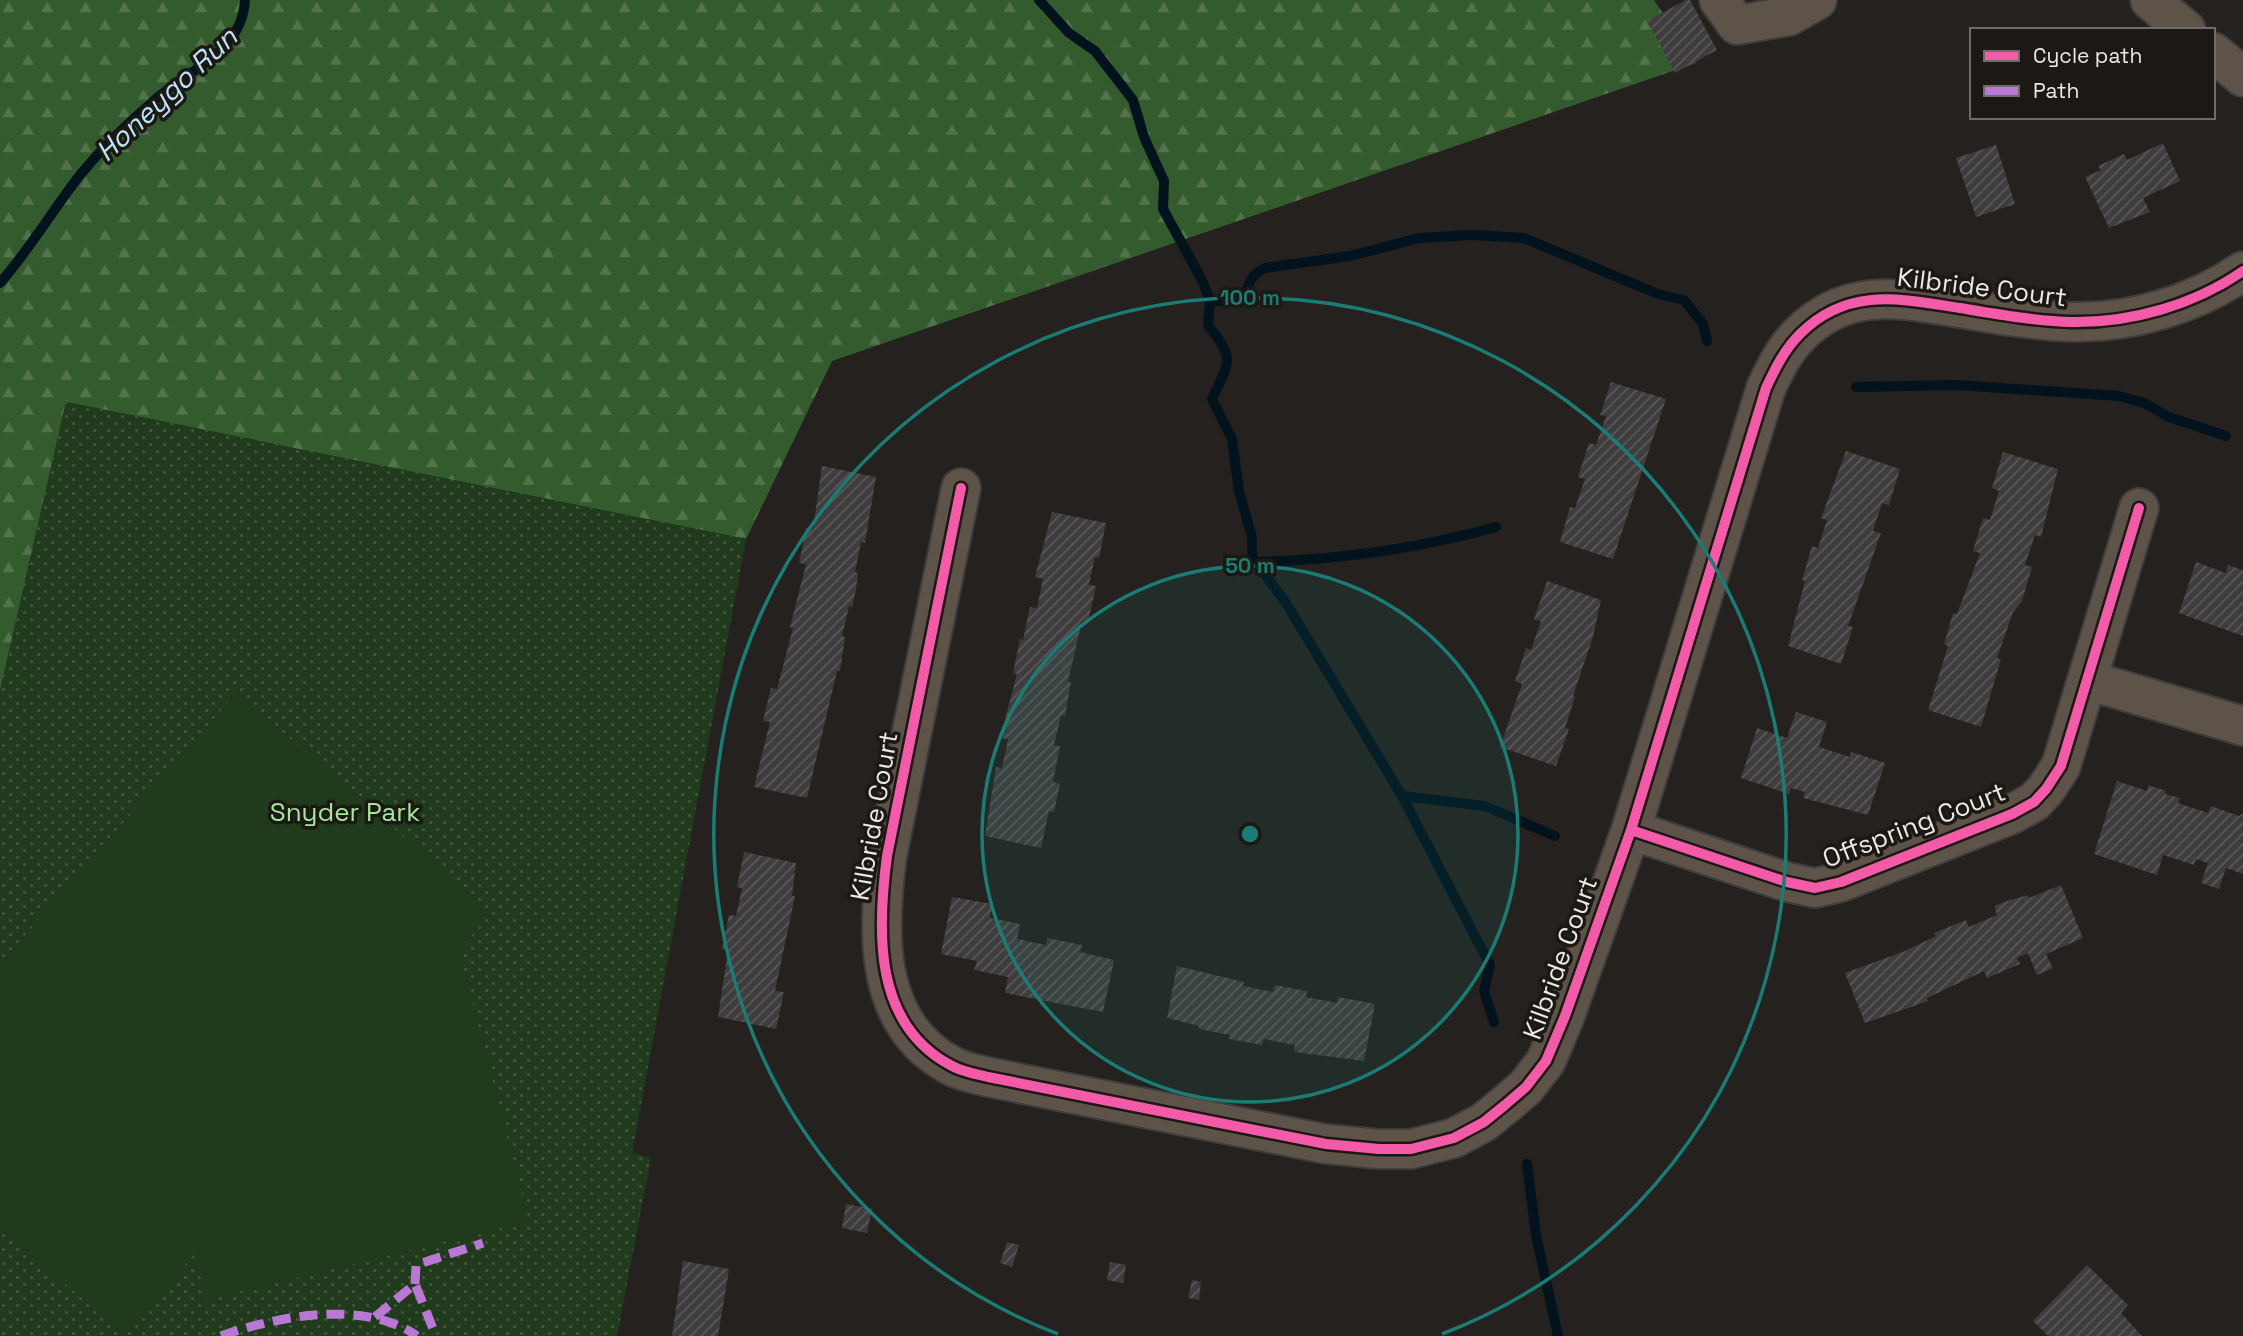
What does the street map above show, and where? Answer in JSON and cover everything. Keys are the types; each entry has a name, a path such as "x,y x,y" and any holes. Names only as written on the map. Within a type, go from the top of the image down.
{"street":[{"path":"1719,0 1737,25 1789,16 1818,0"},
{"path":"2150,0 2184,28"},
{"path":"2215,54 2243,77"},
{"name":"Kilbride Court","path":"961,488 890,843 880,913 880,944 891,994 917,1039 934,1056 955,1068 988,1077 1326,1143 1411,1149 1454,1138 1484,1122 1526,1087 1546,1061 1566,1016 1631,830 1766,388 1781,357 1799,335 1823,315 1883,297 2069,322 2110,321 2183,301 2226,283 2243,271"},
{"name":"Offspring Court","path":"1631,830 1787,882 1815,888 1841,882 2012,814 2034,802 2061,766 2139,509"},
{"path":"2087,680 2243,726"}],"green space":[{"path":"0,0 1654,0 1696,63 832,361 746,539 66,402 0,691"},
{"name":"Snyder Park","path":"66,402 746,539 632,1153 651,1158 617,1336 0,1336 0,691"},
{"path":"237,692 491,913 459,950 529,1221 206,1300 195,1253 124,1335 0,1227 0,964"}],"building":[{"path":"1690,0 1717,50 1675,73 1647,21"},
{"path":"2163,143 2180,181 2143,198 2150,212 2109,228 2085,177 2101,170 2098,166 2124,154 2127,160"},
{"path":"1996,145 2015,204 1976,217 1956,158"},
{"path":"1611,382 1666,399 1613,559 1560,542 1570,507 1575,508 1585,479 1578,477 1589,443 1596,445 1606,416 1600,415"},
{"path":"1846,451 1900,469 1889,505 1882,503 1873,531 1881,533 1848,626 1853,627 1841,664 1788,646 1812,546 1818,548 1827,520 1821,518"},
{"path":"2003,452 2058,469 2041,537 2035,535 2025,565 2032,567 2022,601 2013,612 1997,658 2001,659 1981,727 1928,710 1948,646 1944,644 1953,613 1957,614 1980,553 1973,551 1983,518 1990,520 1999,491 1992,488"},
{"path":"822,466 876,477 865,543 861,542 855,572 858,573 856,590 842,636 845,637 840,671 837,671 807,798 754,787 770,722 763,721 771,688 777,689 793,628 790,627 806,564 799,563 806,528 813,529"},
{"path":"1052,512 1106,523 1099,558 1095,557 1089,585 1096,586 1088,622 1082,621 1068,681 1071,682 1065,716 1061,715 1054,745 1060,746 1053,782 1060,784 1054,812 1049,811 1041,848 985,836 996,767 1002,768 1008,739 1000,738 1017,674 1013,673 1020,639 1023,640 1030,607 1037,608 1043,579 1035,577"},
{"path":"2196,562 2226,573 2228,565 2243,570 2243,636 2179,613"},
{"path":"1547,581 1601,600 1593,637 1565,728 1569,729 1556,766 1500,747 1522,684 1515,681 1526,648 1531,650 1541,621 1534,619"},
{"path":"1796,712 1827,722 1819,747 1850,757 1851,752 1885,763 1868,815 1803,798 1805,792 1791,788 1789,794 1741,778 1757,728 1787,738"},
{"path":"2117,781 2147,791 2148,785 2166,791 2165,794 2180,798 2178,803 2208,813 2211,806 2239,816 2243,813 2243,874 2226,868 2219,889 2201,883 2208,863 2196,859 2194,865 2163,855 2157,875 2094,854"},
{"path":"744,852 796,863 792,896 795,896 775,991 784,992 776,1029 718,1017 728,950 722,949 729,915 736,916 742,888 737,887"},
{"path":"2061,885 2083,938 2046,954 2053,968 2037,975 2028,953 2017,958 2020,964 1987,978 1984,971 1927,998 1928,1001 1865,1023 1845,973 1905,951 1936,936 1934,933 1966,920 1969,927 1997,915 1994,906 2028,895 2029,898"},
{"path":"952,897 992,904 990,918 1020,924 1017,939 1046,945 1047,938 1082,945 1080,952 1114,960 1103,1012 1005,993 1008,977 974,970 977,961 941,954"},
{"path":"1177,966 1273,992 1275,985 1307,991 1306,997 1337,1003 1338,997 1375,1004 1364,1061 1294,1052 1295,1045 1264,1039 1262,1045 1229,1039 1230,1035 1199,1029 1199,1026 1167,1018"},
{"path":"846,1204 872,1209 867,1233 842,1228"},
{"path":"1007,1242 1019,1245 1012,1267 1000,1263"},
{"path":"683,1261 729,1269 718,1336 672,1336"},
{"path":"1110,1262 1126,1265 1123,1283 1107,1280"},
{"path":"2087,1265 2128,1305 2121,1313 2142,1336 2048,1336 2033,1321"},
{"path":"1192,1280 1201,1282 1199,1300 1188,1298"}],"waterway":[{"name":"Honeygo Run","path":"0,283 80,175 107,145 156,99 225,46 242,18 245,0"},
{"path":"1039,0 1069,33 1095,51 1133,100 1144,137 1164,181 1163,209 1202,280 1210,300 1208,325 1226,354 1226,368 1212,399 1232,439 1239,491 1252,537 1252,557 1286,603 1402,796 1490,965 1484,991 1494,1022"},
{"path":"1210,300 1227,301 1243,297 1256,274 1265,268 1350,256 1419,238 1472,235 1524,238 1658,294 1684,300 1703,324 1707,341"},
{"path":"1856,387 1957,385 2119,396 2144,403 2169,417 2226,436"},
{"path":"1255,562 1377,552 1496,527"},
{"path":"1402,796 1485,806 1555,836"},
{"path":"1527,1164 1536,1235 1558,1336"}],"marked path":[{"path":"415,1284 416,1265 483,1243"},
{"path":"375,1317 415,1284 436,1336"},
{"path":"221,1336 294,1317 347,1314 396,1325 417,1336"}],"cycle path":[{"path":"961,488 887,856 884,885 882,945 886,974 894,1001 907,1026 926,1048 952,1066 974,1074 1326,1144 1411,1149 1454,1138 1484,1122 1526,1087 1546,1061 1565,1016 1631,830 1766,388 1794,340 1818,319 1837,308 1876,300 1917,302 2044,320 2072,322 2117,319 2161,310 2183,302 2243,271"},
{"path":"1631,830 1787,882 1815,888 1841,882 2012,814 2034,802 2061,766 2139,508"}]}
